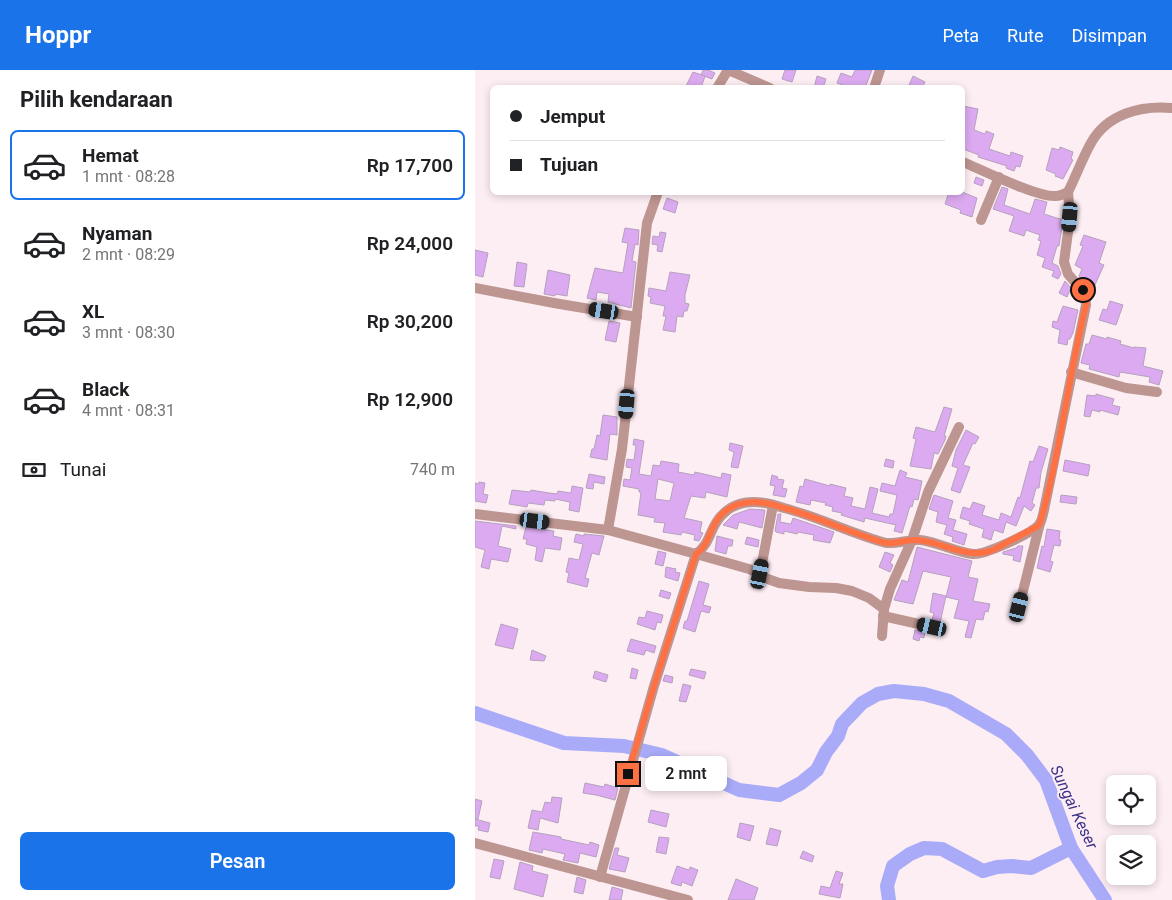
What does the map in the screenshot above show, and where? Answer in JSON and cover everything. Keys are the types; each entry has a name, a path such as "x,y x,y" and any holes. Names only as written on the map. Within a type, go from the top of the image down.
{"street":[{"path":"719,85 728,70 763,85"},
{"path":"875,85 880,70"},
{"path":"1019,607 1062,429 1071,372 1087,299 1083,290 1067,274 1065,268 1064,258 1070,217 1068,192 1091,142 1103,127 1126,113 1137,109 1148,107 1172,108"},
{"path":"965,163 1049,196 1068,192"},
{"path":"981,220 999,177"},
{"path":"608,530 622,449 647,223 657,195"},
{"path":"475,288 637,317"},
{"path":"1071,372 1126,388 1157,392"},
{"path":"882,636 884,612 891,588 912,540 928,492 959,427"},
{"path":"600,877 641,729 696,554 706,546 714,524 722,514 732,507 756,502 807,514 886,543 912,540 925,541 972,554 993,550 1040,523"},
{"path":"760,574 773,505"},
{"path":"475,514 608,530 749,569 779,583 852,591 869,598 884,612 932,627"},
{"path":"475,843 688,900"}],"building":[{"path":"703,70 715,73 712,79 701,75"},
{"path":"785,70 796,70 792,82 782,79"},
{"path":"855,70 872,70 866,85 842,85 837,83 841,73 852,77"},
{"path":"693,72 705,76 702,85 686,85"},
{"path":"817,76 826,79 824,85 815,85"},
{"path":"913,76 925,82 924,85 909,85"},
{"path":"965,106 978,109 974,130 985,134 986,131 994,134 989,149 1010,156 1011,152 1023,156 1020,167 1016,166 1014,171 1006,168 1007,166 978,157 979,155 965,150"},
{"path":"1060,147 1073,152 1071,159 1073,160 1063,179 1046,170 1052,148 1059,150"},
{"path":"976,177 984,180 982,186 974,183"},
{"path":"1002,187 1008,189 1004,205 1030,214 1035,199 1047,202 1044,214 1063,220 1059,246 1057,246 1052,263 1058,266 1061,274 1058,279 1052,276 1054,271 1042,267 1045,258 1037,255 1041,241 1038,240 1040,235 1026,230 1024,236 1009,231 1014,216 993,209"},
{"path":"965,193 977,198 972,217 960,213 961,210 945,204 948,195 965,195"},
{"path":"667,198 678,202 675,213 663,209"},
{"path":"625,228 639,230 638,245 635,244 632,261 636,262 631,308 608,302 609,294 597,292 596,300 587,298 595,268 623,273 628,243 622,242"},
{"path":"660,232 666,233 662,252 657,251 658,245 652,244 653,236 659,237"},
{"path":"1084,235 1106,242 1099,263 1104,265 1094,287 1084,283 1079,276 1082,269 1075,265 1083,246 1080,245"},
{"path":"475,250 488,253 483,277 475,275"},
{"path":"517,262 527,264 524,287 514,286"},
{"path":"548,270 570,275 567,296 544,294"},
{"path":"670,272 690,275 685,295 685,303 689,304 687,311 684,311 683,317 677,316 675,332 663,330 666,316 663,316 665,306 650,303 651,297 648,296 649,288 666,291"},
{"path":"1065,281 1071,288 1067,297 1059,293"},
{"path":"1110,301 1123,305 1116,325 1099,320 1103,309 1107,310"},
{"path":"1063,306 1078,310 1073,333 1070,339 1068,339 1067,345 1058,343 1060,330 1052,327 1053,321 1057,322"},
{"path":"609,321 620,323 616,342 605,340"},
{"path":"1092,335 1121,341 1120,344 1134,348 1146,348 1143,366 1163,371 1159,385 1149,382 1150,377 1120,372 1119,377 1089,369 1090,365 1081,363 1086,344 1089,344"},
{"path":"1096,394 1114,399 1112,405 1120,407 1118,415 1100,410 1100,412 1092,410 1090,417 1084,416 1087,395 1096,396"},
{"path":"944,407 952,409 944,436 946,436 945,440 938,454 934,453 931,469 910,466 916,439 913,438 916,427 935,432"},
{"path":"603,415 617,417 617,435 610,434 607,460 590,457 597,435 600,436"},
{"path":"966,430 979,437 975,444 973,443 963,465 970,467 960,493 951,490 958,468 952,466 956,450"},
{"path":"634,439 644,441 639,474 651,476 653,465 660,466 661,461 679,464 678,472 694,475 695,472 721,478 722,473 731,475 727,497 706,492 705,498 691,496 684,518 702,522 700,532 703,533 699,541 694,540 695,535 682,532 681,535 663,532 665,523 654,522 655,518 638,515 641,492 639,492 639,489 623,486 624,479 630,480 632,468 626,467 627,459 634,460 636,445 633,445","holes":["658,479 674,483 670,501 655,499"]},
{"path":"730,443 743,446 738,468 731,467 734,452 729,450"},
{"path":"1039,446 1048,449 1041,472 1039,488 1036,488 1032,503 1035,505 1031,511 1024,506 1016,526 1006,522 1003,533 994,530 991,540 982,537 984,529 969,524 970,521 960,518 963,507 970,509 973,502 985,506 982,515 999,520 1001,513 1011,517 1018,497 1020,498 1030,461 1033,462"},
{"path":"886,459 894,461 893,468 884,466"},
{"path":"1065,460 1090,465 1088,476 1063,471"},
{"path":"900,470 907,473 905,477 922,481 918,500 914,499 912,507 910,506 902,533 894,531 896,525 865,518 864,522 841,515 842,513 832,511 833,507 825,505 826,503 811,500 810,505 796,502 800,486 803,487 805,479 846,488 844,496 853,498 851,506 865,509 870,487 878,489 872,513 889,517 890,514 893,514 897,495 880,491 882,483 895,486"},
{"path":"589,474 605,477 604,484 594,482 593,489 586,488"},
{"path":"772,475 778,477 777,479 784,480 782,488 787,489 785,497 773,495 775,486 770,485"},
{"path":"479,482 485,483 483,494 488,495 486,503 475,501 475,483 479,484"},
{"path":"572,486 583,488 579,512 569,510 570,502 555,499 555,501 545,500 544,505 528,503 527,507 509,504 512,490 530,492 531,490 557,494 558,491 571,493"},
{"path":"934,495 953,501 948,518 956,520 953,530 967,534 964,545 952,541 953,537 944,534 947,525 936,522 938,512 929,509"},
{"path":"1061,495 1077,497 1076,504 1060,502"},
{"path":"750,509 765,510 762,528 739,522 737,529 723,525 733,515"},
{"path":"778,514 781,514 780,522 791,524 793,518 834,532 830,543 813,540 814,535 798,532 797,534 784,531 784,534 776,532"},
{"path":"475,521 516,526 516,529 502,526 498,546 511,549 508,562 491,559 489,569 481,567 485,550 475,547"},
{"path":"526,527 554,531 553,536 562,538 560,550 545,548 542,562 535,560 537,547 526,544 527,539 523,539"},
{"path":"1047,529 1060,531 1059,540 1061,540 1060,546 1054,545 1050,561 1053,562 1050,572 1037,568 1042,546 1044,547"},
{"path":"576,534 604,536 599,555 592,553 585,578 589,579 587,587 567,582 569,573 566,572 569,558 579,560 583,544 574,542"},
{"path":"717,536 733,540 732,546 728,546 726,554 715,551"},
{"path":"747,537 759,540 758,547 745,544"},
{"path":"1023,546 1020,562 1013,560 1014,556 1003,554 1003,552"},
{"path":"917,547 972,561 968,577 978,579 973,601 990,604 988,612 985,611 983,620 976,619 971,638 965,637 969,621 954,618 959,600 946,597 951,577 923,571 913,604 894,600 902,580 908,582"},
{"path":"658,551 666,553 663,566 655,564"},
{"path":"885,552 894,555 890,563 893,565 890,572 879,567"},
{"path":"666,567 676,569 675,572 680,573 678,581 665,577"},
{"path":"699,581 709,584 703,605 711,607 709,613 701,611 695,632 683,628 685,621 687,621"},
{"path":"661,590 671,593 669,599 659,596"},
{"path":"933,593 946,596 940,623 932,620 934,613 930,612"},
{"path":"647,611 663,615 661,623 657,622 655,630 637,624 639,617 645,618"},
{"path":"501,624 518,629 513,649 495,645"},
{"path":"915,630 925,632 924,638 920,637 919,641 913,639"},
{"path":"631,639 656,646 654,653 646,650 644,655 627,651"},
{"path":"532,650 546,656 544,661 530,660"},
{"path":"632,668 638,670 636,679 630,678"},
{"path":"691,669 706,672 704,679 689,675"},
{"path":"595,671 608,675 606,682 593,678"},
{"path":"665,675 673,677 672,683 663,681"},
{"path":"683,684 691,686 686,702 679,701"},
{"path":"585,783 604,787 605,784 618,788 615,800 583,793"},
{"path":"552,797 562,798 558,823 540,818 538,830 528,828 532,810 542,812 545,802 551,803"},
{"path":"475,799 482,801 478,819 475,819"},
{"path":"651,810 669,814 666,827 648,822"},
{"path":"475,819 490,823 488,832 478,830 479,826 475,826"},
{"path":"740,823 754,826 750,841 737,837"},
{"path":"770,828 781,831 777,846 766,844"},
{"path":"533,832 589,845 590,842 599,845 596,857 580,853 578,863 563,860 565,854 543,849 542,853 529,850"},
{"path":"659,837 669,838 666,854 656,852"},
{"path":"615,848 619,848 617,855 629,858 625,872 609,869"},
{"path":"803,851 814,856 812,862 800,858"},
{"path":"494,859 504,861 500,879 490,877"},
{"path":"520,862 533,866 532,871 548,875 543,897 514,889"},
{"path":"677,866 689,870 690,867 698,870 692,886 682,882 681,886 671,883"},
{"path":"836,871 843,873 839,884 843,884 840,898 819,894 821,886 830,888"},
{"path":"577,877 586,880 583,894 574,892"},
{"path":"736,879 758,888 754,900 728,900"},
{"path":"612,887 623,890 621,900 609,900"}],"waterway":[{"name":"Sungai Keser","path":"475,713 564,743 624,746 662,755 739,790 779,795 801,783 817,770 826,752 838,736 842,724 862,703 878,694 894,691 924,694 949,701 1006,734 1027,755 1046,780 1071,848 1105,900"},
{"path":"889,900 887,886 893,866 910,854 924,848 942,849 983,871 997,867 1012,866 1031,868 1071,848"}],"route":[{"path":"628,774 696,554 706,546 714,524 722,514 732,507 756,502 769,504 807,514 886,543 906,540 925,541 972,554 987,553 1038,526 1044,510 1062,429 1071,372 1086,305 1087,299 1083,290"}]}
